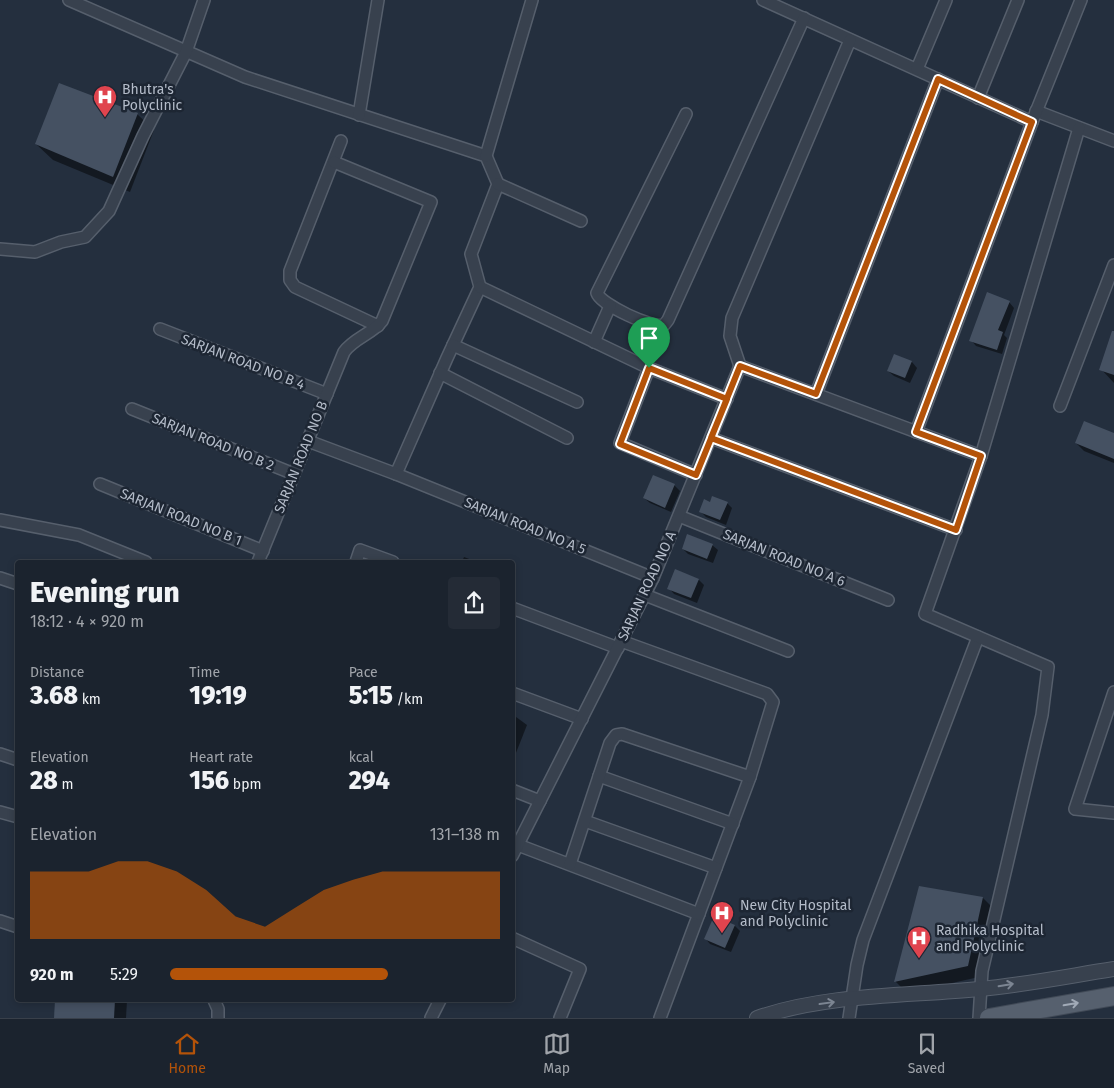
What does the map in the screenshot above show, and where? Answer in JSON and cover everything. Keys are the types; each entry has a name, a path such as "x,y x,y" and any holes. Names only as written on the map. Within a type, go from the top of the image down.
{"main road":[{"path":"989,1018 1114,996"}],"street":[{"path":"69,0 245,77 486,156"},
{"path":"0,249 35,252 61,242 85,237 109,211 143,136 186,52 204,0"},
{"path":"359,115 378,0"},
{"path":"532,0 486,156 498,184 581,221"},
{"path":"763,0 978,98 1079,128 1114,141"},
{"path":"916,70 946,0"},
{"path":"978,98 1018,0"},
{"path":"916,432 1034,116 1081,0"},
{"path":"686,114 598,288 598,298 610,306 655,326 664,325 668,320 804,18"},
{"path":"850,40 732,318 730,336 740,366 981,456"},
{"path":"816,394 938,79"},
{"path":"979,1018 982,972 1042,715 1048,667 925,614 981,456 1079,128"},
{"path":"334,162 431,202 386,314 378,326 295,287 290,280 290,271 341,141"},
{"path":"396,474 480,287 471,254 498,184"},
{"path":"1060,406 1114,265"},
{"path":"480,287 649,368 727,399"},
{"path":"594,342 610,306"},
{"name":"SARJAN ROAD NO B","path":"259,560 344,352 352,343 378,326"},
{"name":"SARJAN ROAD NO B 4","path":"160,329 326,394"},
{"path":"453,345 577,402"},
{"name":"SARJAN ROAD NO A","path":"515,850 653,578 740,366"},
{"path":"649,368 620,444 696,475"},
{"path":"440,373 567,438"},
{"name":"SARJAN ROAD NO B 2","path":"132,410 294,474"},
{"path":"711,438 956,530"},
{"name":"SARJAN ROAD NO A 5","path":"308,440 653,578"},
{"name":"SARJAN ROAD NO B 1","path":"100,484 262,551"},
{"name":"SARJAN ROAD NO A 6","path":"679,516 888,600"},
{"path":"0,520 79,535 141,560"},
{"path":"357,560 360,550 388,560"},
{"path":"0,578 15,583"},
{"path":"645,595 788,651"},
{"path":"515,609 771,698 773,708 750,777 660,1018"},
{"path":"849,1018 863,940 978,637"},
{"path":"1114,692 1075,809 1114,813"},
{"path":"515,694 582,720"},
{"path":"570,864 612,740 619,734 750,777"},
{"path":"0,754 15,759"},
{"path":"599,776 733,824"},
{"path":"515,791 540,801"},
{"path":"0,812 15,816"},
{"path":"585,821 716,868"},
{"path":"518,845 698,914"},
{"path":"0,921 15,926"},
{"path":"515,939 580,968 560,1018"},
{"path":"756,1018 779,1010 852,999 981,989 1114,969"},
{"path":"215,1002 218,1009 218,1018"},
{"path":"431,1018 439,1002"}],"building":[{"path":"59,83 138,113 113,177 35,144"},
{"path":"987,292 1010,301 998,330 1003,332 997,350 969,341"},
{"path":"1112,331 1114,331 1114,375 1099,370"},
{"path":"894,354 912,361 905,378 887,371"},
{"path":"1084,421 1114,433 1114,459 1075,443"},
{"path":"653,475 675,484 665,508 643,498"},
{"path":"712,496 728,502 720,520 699,512 704,499 710,502"},
{"path":"687,534 713,544 707,559 682,549"},
{"path":"675,569 699,579 691,598 667,589"},
{"path":"919,886 983,897 968,966 894,982"},
{"path":"714,916 735,925 725,948 704,939"},
{"path":"55,1002 115,1002 114,1018 54,1018"}],"place":[{"name":"Bhutra's Polyclinic","path":"105,118"},
{"name":"New City Hospital and Polyclinic","path":"722,934"},
{"name":"Radhika Hospital and Polyclinic","path":"919,959"}],"route":[{"path":"649,368 620,444 696,475 711,438 727,399 740,366 816,394 938,79 1032,122 916,432 981,456 956,530 711,438 727,399 649,368"}]}
